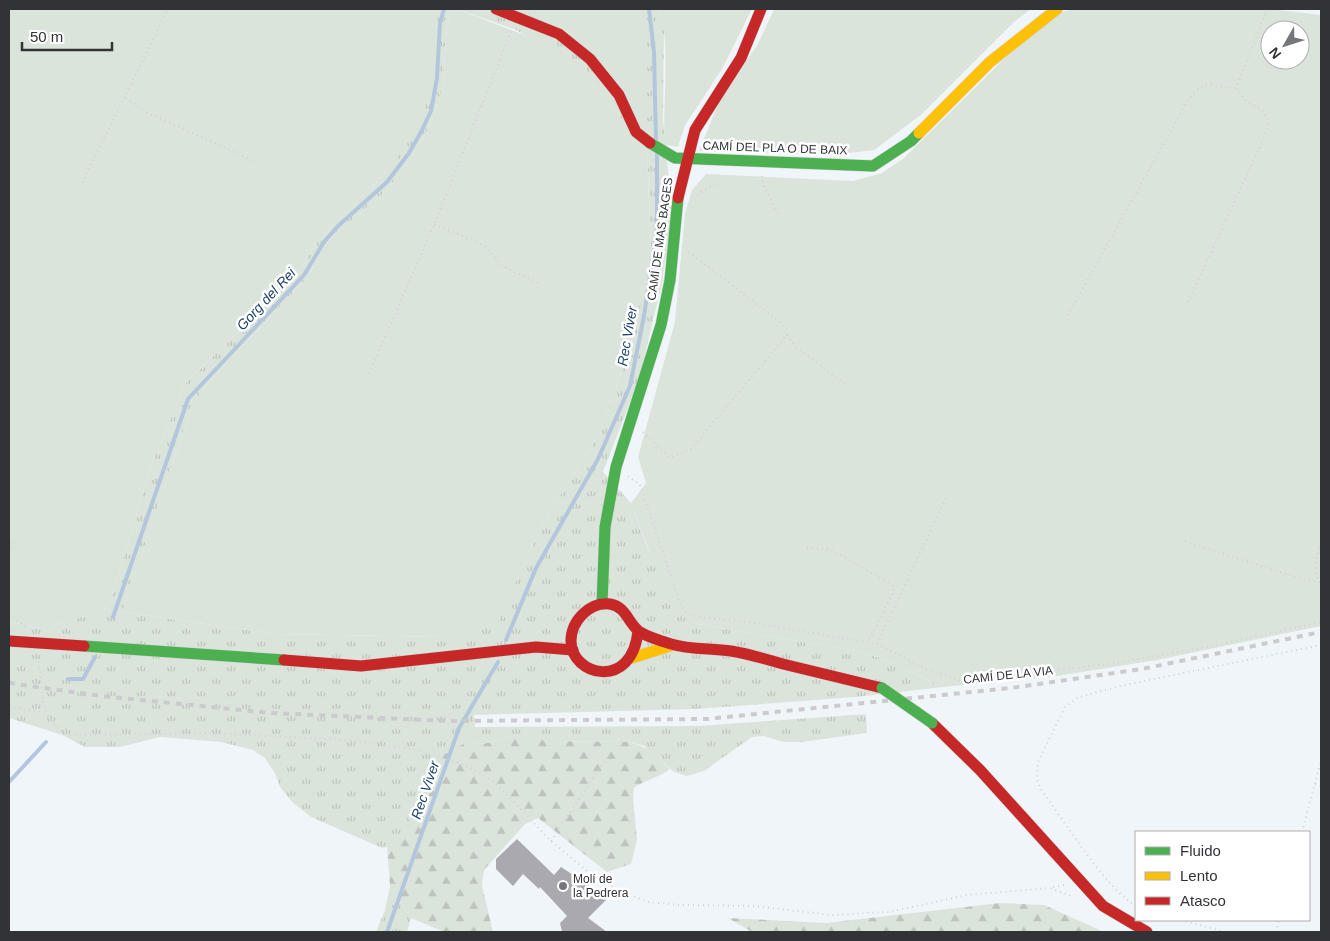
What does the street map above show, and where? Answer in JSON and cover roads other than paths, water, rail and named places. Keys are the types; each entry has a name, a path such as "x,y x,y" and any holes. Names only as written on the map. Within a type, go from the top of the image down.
{"street":[{"name":"CAMÍ DEL PLA O DE BAIX","path":"496,9 559,34 590,59 619,95 636,132 657,149 675,158 873,166 911,141 990,62 1057,9"},
{"name":"CAMÍ DE MAS BAGES","path":"602,604 605,526 616,468 661,325 670,280 677,203 687,159 695,130 702,115 741,58 761,9"},
{"path":"602,604 614,605 625,611 634,620 638,631 638,646 632,658 621,668 607,672 593,670 580,662 573,650 572,627 578,616 584,611 602,604"},
{"path":"536,647 572,627"},
{"path":"638,631 673,645 732,651 882,688 932,722 980,770 1102,906 1147,932"},
{"path":"9,641 361,666 536,647 573,650"},
{"path":"632,658 673,645"}],"waterway":[{"name":"Gorg del Rei","path":"113,617 188,399 304,275 324,242 338,226 387,182 409,153 421,132 431,111 437,78 440,23 444,9"},
{"name":"Rec Viver","path":"649,9 654,52 656,142"},
{"name":"Rec Viver","path":"506,640 536,568 598,459 630,386 644,316 657,229 657,154"},
{"name":"Gorg del Rei","path":"68,679 83,679 95,657"},
{"name":"Rec Viver","path":"387,932 459,728 498,662"},
{"name":"Gorg del Rei","path":"9,782 46,742"}],"railway":[{"path":"9,683 101,696 271,713 448,721 707,719 1011,688 1142,669 1321,632"}],"place":[{"name":"Molí de la Pedrera","path":"563,886"}]}
